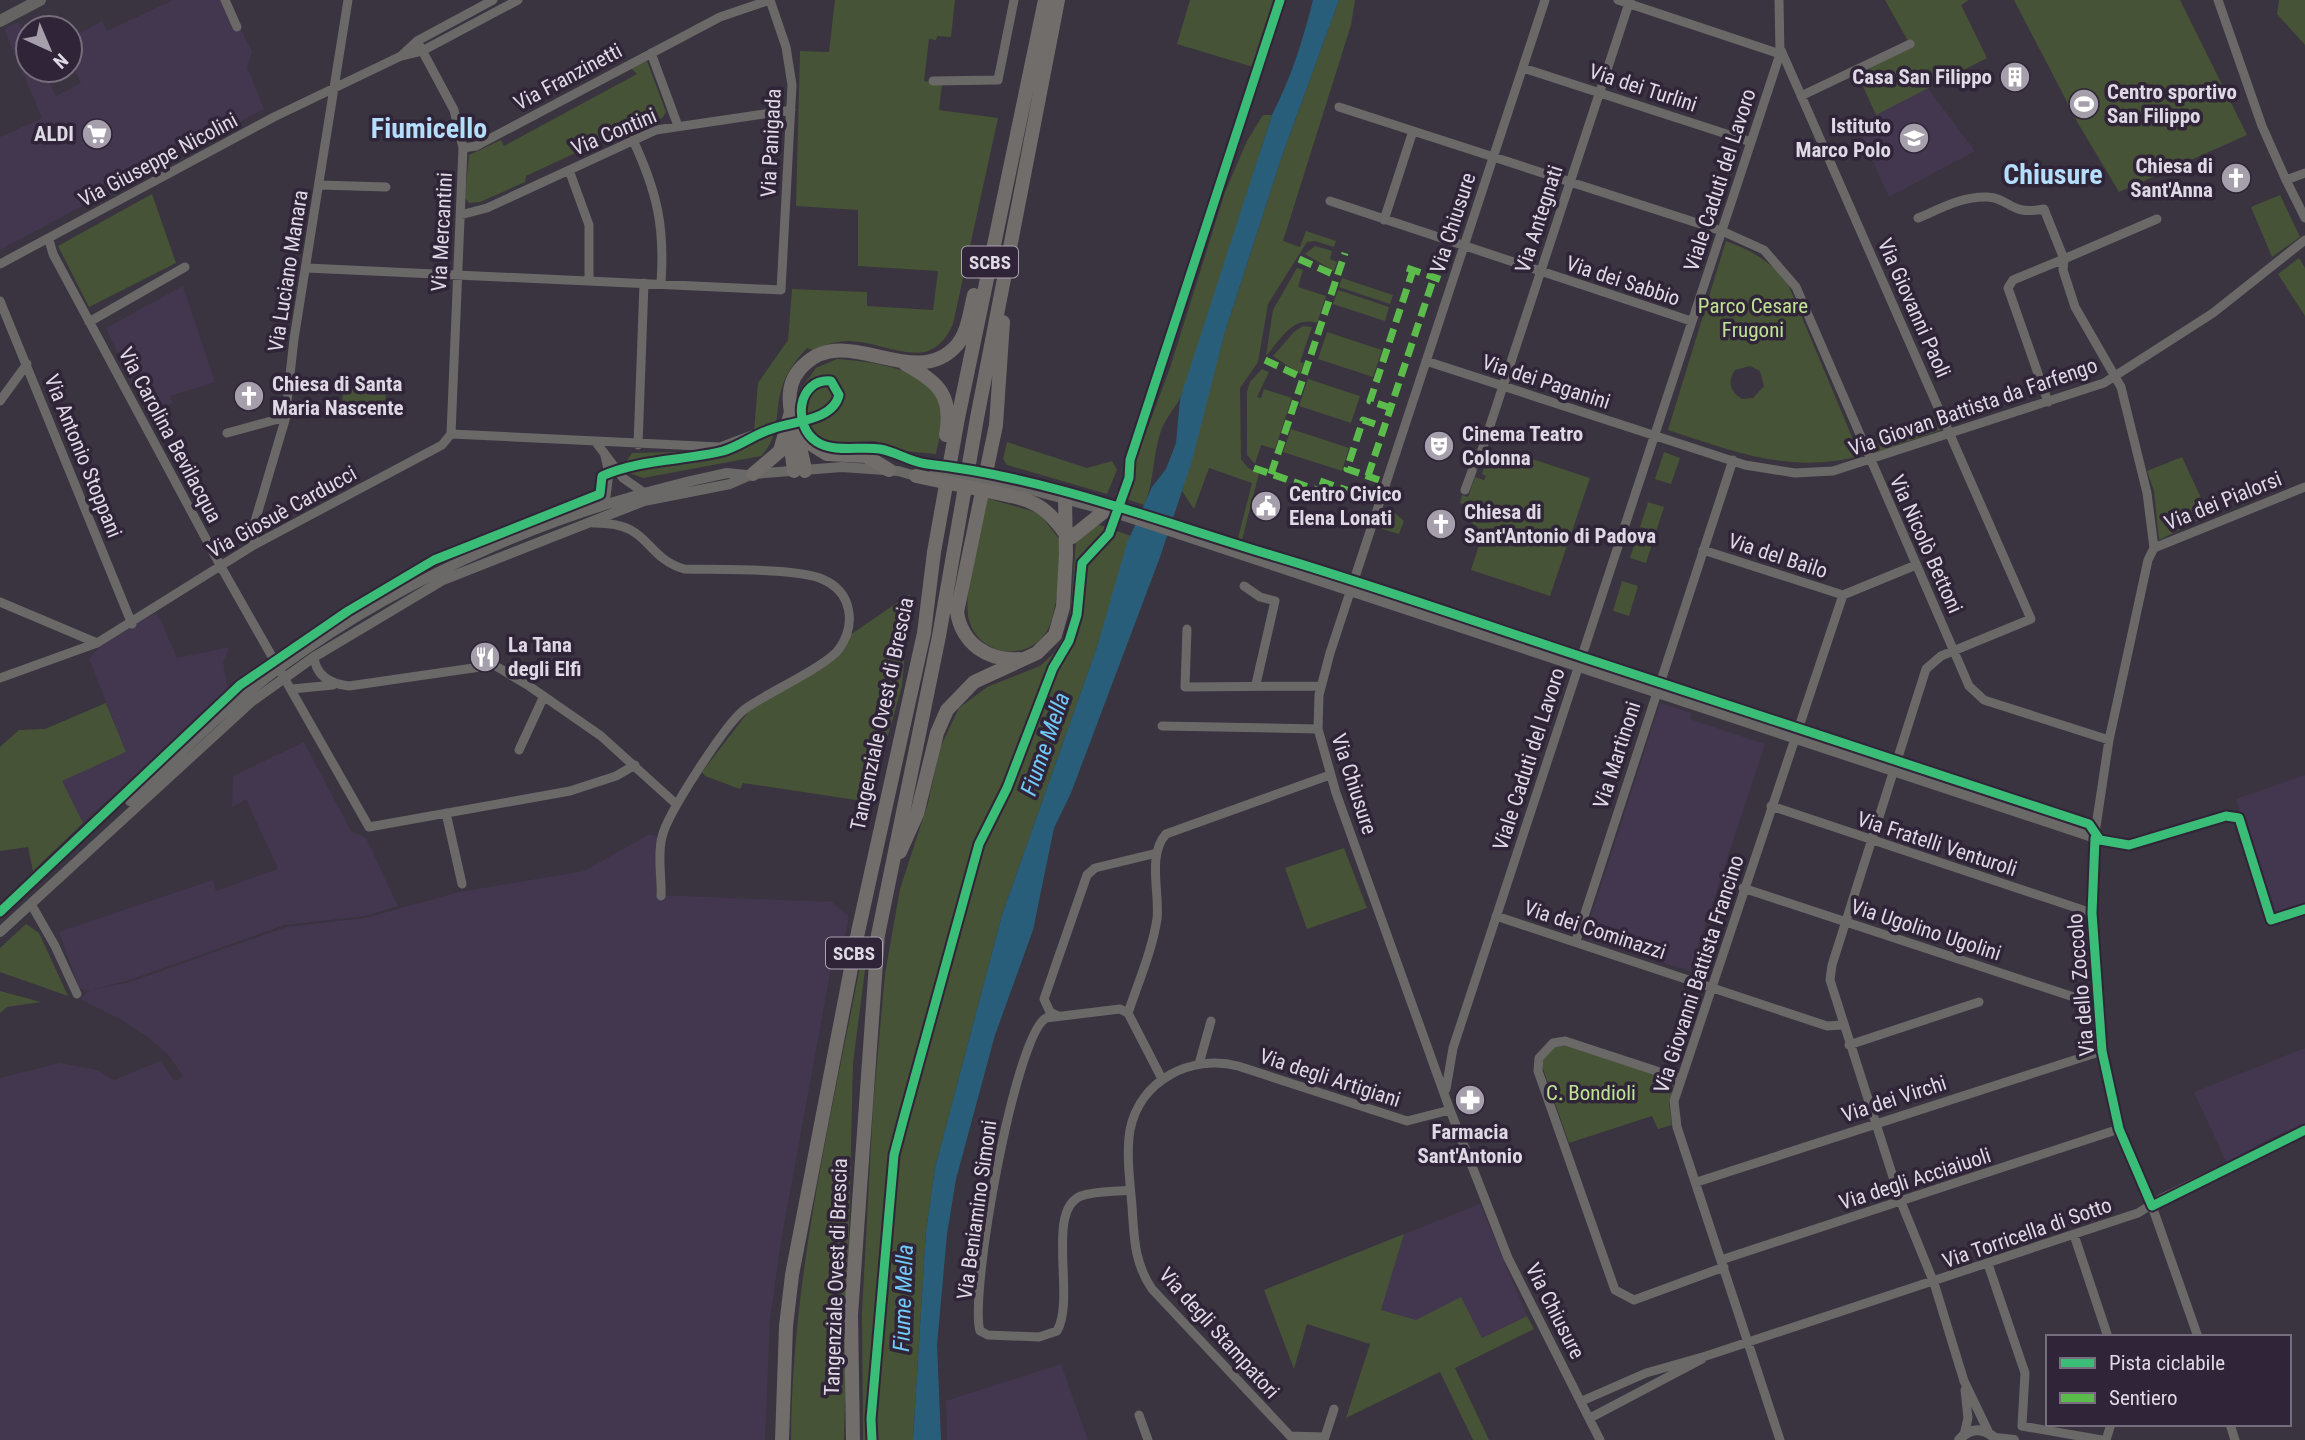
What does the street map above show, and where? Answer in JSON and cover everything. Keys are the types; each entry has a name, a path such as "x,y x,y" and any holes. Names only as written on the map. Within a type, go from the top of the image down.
{"highway":[{"name":"Tangenziale Ovest di Brescia","path":"782,1440 786,1326 792,1275 858,932 924,633 934,552 958,418 987,271 1011,177 1045,0"},
{"name":"Tangenziale Ovest di Brescia","path":"853,1440 851,1315 859,1172 878,935 939,636 1058,0"},
{"path":"799,471 789,395 794,378 815,357 834,351 857,352 900,362 936,360 949,352 961,339 993,222 1011,177"},
{"path":"1004,284 996,425 957,612 961,630 981,651 999,659 1024,659"},
{"path":"900,362 930,379 938,387 948,408 920,594 924,633"},
{"path":"793,428 827,454 866,456 888,470"},
{"path":"751,475 780,451 793,428"},
{"path":"916,476 1014,491 1043,507 1068,535"},
{"path":"887,882 917,814 937,733 947,709 974,682 1024,659 1047,645 1055,635 1062,607 1071,499"},
{"path":"1068,535 1107,511"}],"main road":[{"path":"0,21 40,0"}],"street":[{"path":"225,0 237,27"},
{"name":"Via Luciano Manara","path":"254,545 253,528 286,417 294,339 348,0"},
{"path":"401,57 417,41 493,0"},
{"path":"401,57 422,51 517,0"},
{"name":"Via Franzinetti","path":"463,148 476,146 720,17 770,0"},
{"name":"Via Panigada","path":"662,283 781,290 791,110 790,65 770,0"},
{"path":"933,80 998,80 1014,0"},
{"name":"Via Chiusure","path":"1545,0 1349,592 1320,686 1318,729 1330,775 1450,1110 1508,1258 1600,1440"},
{"path":"1618,0 1781,52"},
{"name":"Viale Caduti del Lavoro","path":"1446,1097 1453,1048 1781,52 1779,0"},
{"path":"2217,0 2262,126 2305,218"},
{"name":"Via Antegnati","path":"1482,450 1629,2"},
{"name":"Via Mercantini","path":"417,41 454,110 463,148 451,434"},
{"path":"1801,96 1910,44"},
{"name":"Via Giovanni Paoli","path":"1781,52 2031,619 1954,652"},
{"name":"Via Franzinetti","path":"651,53 678,126"},
{"name":"Via Giuseppe Nicolini","path":"0,264 36,242 49,240 52,235 274,117 401,57"},
{"name":"Via dei Turlini","path":"1523,68 1751,142"},
{"name":"Via Nicolò Bettoni","path":"1339,107 1722,231 1764,250 1796,287 1969,686 1984,700 2109,740"},
{"name":"Via Contini","path":"460,215 487,208 656,130 791,110"},
{"path":"1384,220 1413,131"},
{"path":"307,268 662,283 662,223 651,177 633,140"},
{"path":"569,170 589,225 589,280"},
{"path":"2286,180 2305,173"},
{"path":"319,185 386,187"},
{"name":"Via dello Zoccolo","path":"1918,218 1958,201 1989,197 2024,213 2044,209 2064,259 2063,270 2075,307 2121,387 2147,493 2154,548 2148,560 2109,740 2095,838 2092,913 2098,1005 2102,1051 2119,1129 2152,1206 2197,1335"},
{"name":"Via dei Sabbio","path":"1329,201 1691,321"},
{"path":"2048,402 2008,288 2013,280 2157,219"},
{"name":"Via Carolina Bevilacqua","path":"49,240 52,254 220,565 369,827 446,813"},
{"name":"Via Giovan Battista da Farfengo","path":"1654,436 1770,471 1808,473 1871,461 2115,377 2213,313 2304,241"},
{"path":"89,322 185,267"},
{"path":"638,445 644,283"},
{"name":"Via Antonio Stoppani","path":"0,301 132,624"},
{"name":"Via dei Paganini","path":"1426,361 1654,436"},
{"path":"0,401 27,363"},
{"path":"227,433 286,417"},
{"path":"451,434 720,447 752,435"},
{"name":"Via Giosuè Carducci","path":"0,678 97,643 132,624 254,545 442,445 451,434"},
{"path":"593,440 604,450 623,478 643,492"},
{"path":"604,450 609,473 606,504"},
{"name":"Via Martinoni","path":"1576,941 1733,460"},
{"path":"102,835 116,815 186,748 279,668 409,587 468,558 606,504 643,492 727,473 751,475 842,467 888,470 916,476"},
{"path":"1465,490 1472,471"},
{"path":"0,932 102,835 242,711 314,657 443,580 582,523 644,501 730,484 751,475"},
{"name":"Via dei Pialorsi","path":"2154,548 2305,487"},
{"path":"1014,491 1071,499 2095,838"},
{"path":"582,523 619,524 642,535 667,564 684,569 800,574 823,579 841,593 851,611 850,630 837,652 743,710 675,803 661,839 662,896"},
{"name":"Via del Bailo","path":"1703,550 1843,595"},
{"path":"1843,595 1916,565"},
{"path":"1244,586 1260,597 1275,601 1256,684"},
{"name":"Via Giovanni Battista Francino","path":"1780,1440 1677,1127 1674,1101 1843,595"},
{"path":"0,602 97,643"},
{"path":"1187,629 1185,687 1256,684 1320,686"},
{"path":"1954,652 1941,656 1926,669 1830,980 1842,1025 1901,1202 1934,1283 1964,1381 1968,1418 1961,1437"},
{"path":"314,657 315,666 333,685"},
{"path":"292,689 349,686 494,665 544,696 635,765 675,803"},
{"path":"519,750 544,696"},
{"path":"1162,726 1318,729"},
{"path":"461,884 446,813 570,791 616,776 635,765"},
{"path":"1128,1013 1157,919 1157,853 1160,841 1166,834 1330,775"},
{"name":"Via Fratelli Venturoli","path":"1771,807 2092,913"},
{"path":"1157,853 1096,868 1087,875 1044,999 1050,1012 1060,1017 1120,1009 1128,1013 1162,1079"},
{"name":"Via Ugolino Ugolini","path":"1744,888 2098,1005"},
{"path":"31,904 55,946 77,994"},
{"name":"Via dei Cominazzi","path":"1496,916 1827,1026 1842,1025"},
{"path":"1849,1045 1979,1002"},
{"name":"Via Beniamino Simoni","path":"1060,1017 1046,1018 1038,1025 1022,1066 1002,1135 982,1278 980,1331 988,1335 1040,1337 1057,1331 1065,1311 1063,1225 1069,1205 1083,1195 1130,1190"},
{"path":"1199,1064 1211,1021"},
{"name":"Via degli Acciaiuoli","path":"1681,1079 1565,1041 1553,1042 1539,1058 1538,1072 1605,1266 1615,1290 1634,1300 1723,1263 2119,1129"},
{"name":"Viale Caduti del Lavoro","path":"1436,1070 1453,1048"},
{"name":"Via dei Virchi","path":"1696,1182 2102,1051"},
{"name":"Via degli Artigiani","path":"1162,1079 1199,1064 1238,1066 1408,1121 1450,1110"},
{"name":"Via degli Stampatori","path":"1162,1079 1142,1101 1132,1121 1129,1143 1136,1252 1148,1282 1292,1438 1324,1439"},
{"name":"Via Torricella di Sotto","path":"1748,1340 1934,1283 2152,1206 2305,1130"},
{"path":"2074,1235 2107,1335"},
{"path":"1989,1264 2025,1373 2022,1426 2104,1440"},
{"path":"1582,1401 1646,1373 1706,1356 1748,1340"},
{"path":"1590,1418 1706,1356"},
{"path":"1964,1381 1994,1437"},
{"path":"1324,1439 1334,1409"},
{"path":"1139,1415 1148,1440"},
{"path":"1961,1437 1971,1430 2014,1440"}],"shaded area":[{"path":"173,0 227,0 252,52 247,67 264,109 0,250 0,137 42,118 27,84 50,84 56,96 84,84 84,31 102,21 107,31"},
{"path":"14,24 14,52 4,29"},
{"name":"Istituto Marco Polo","path":"1927,87 1975,151 1889,197 1857,125"},
{"path":"183,286 215,382 170,396 173,403 148,417 106,328"},
{"path":"157,612 177,658 230,647 223,662 228,689 83,823 61,781 126,752 89,659 103,642"},
{"path":"1660,703 1691,713 1690,719 1765,744 1690,971 1584,938"},
{"path":"304,742 351,831 366,838 398,906 365,916 285,925 127,981 86,991 79,988 59,932 213,880 216,891 278,869 246,799 232,807 233,776"},
{"path":"2305,775 2305,907 2273,918 2236,799"},
{"path":"648,835 657,836 656,895 832,902 849,917 841,955 830,961 831,968 781,1241 770,1319 765,1440 0,1440 0,1078 60,1063 97,1070 114,1080 160,1061 175,1081 183,1076 170,1057 148,1037 80,999 90,990 127,983 286,927 365,918 459,892 584,871"},
{"path":"2305,1048 2305,1124 2263,1142 2227,1164 2194,1092"},
{"path":"1480,1204 1527,1316 1482,1338 1381,1310 1404,1234"},
{"path":"1061,1364 1088,1440 947,1440 946,1401"}],"green space":[{"path":"835,0 955,0 951,37 937,36 936,40 929,39 924,81 942,84 939,110 998,118 953,324 944,340 933,349 921,352 849,341 813,350 807,348 784,382 774,435 761,456 643,478 627,472 624,465 632,453 722,451 754,431 758,383 788,340 792,289 867,292 867,306 933,310 938,271 858,266 858,210 796,206 800,51 829,52"},
{"path":"1190,0 1274,0 1253,67 1177,44"},
{"path":"1339,0 1355,0 1351,25 1283,241 1300,247 1306,231 1336,241 1334,247 1315,241 1307,242 1268,304 1258,362 1240,388 1241,459 1248,468 1259,473 1242,540 1238,538 1252,483 1209,468 1194,509 1182,491 1224,335 1282,156"},
{"path":"1885,0 1969,0 1961,5 1987,58 1876,115 1857,73 1912,48"},
{"path":"2014,0 2180,0 2247,135 2119,192 2079,125"},
{"path":"2279,0 2305,0 2305,45 2277,14"},
{"path":"647,61 666,112 662,118 633,132 633,126 526,176 525,182 480,202 469,203 465,198 469,155 501,140 504,146 637,74 631,68"},
{"path":"1263,115 1272,115 1195,362 1181,396 1162,428 1144,505 1115,495 1132,470 1170,368 1225,192 1247,141"},
{"path":"152,194 176,263 89,307 58,246"},
{"path":"2280,195 2300,237 2272,257 2251,207"},
{"name":"Parco Cesare Frugoni","path":"1726,241 1760,258 1775,269 1788,284 1860,456 1809,463 1762,458 1668,430","holes":["1750,366 1760,371 1764,386 1753,398 1742,399 1735,393 1731,386 1735,370"]},
{"path":"1315,246 1332,251 1330,259 1337,262 1334,271 1305,254"},
{"path":"2299,258 2305,268 2305,316 2278,274"},
{"path":"1297,268 1303,270 1298,287 1326,296 1317,323 1308,321 1294,326 1266,356 1273,310"},
{"path":"1342,278 1393,295 1390,304 1339,287"},
{"path":"1338,290 1389,307 1385,321 1333,304"},
{"path":"1303,326 1312,327 1300,362 1304,363 1300,374 1273,356 1294,332"},
{"path":"1327,332 1382,350 1373,377 1318,359"},
{"path":"837,359 884,365 915,376 928,385 943,411 936,454 892,450 875,441 836,443 815,437 800,417 801,389 816,368"},
{"path":"1262,369 1269,372 1257,397 1261,398 1264,389 1292,398 1275,449 1261,445 1255,464 1247,455 1247,392 1250,382"},
{"path":"1308,379 1360,396 1351,423 1299,406"},
{"path":"343,385 386,387 385,413 342,411"},
{"path":"1935,416 1941,430 1875,453 1868,439"},
{"path":"1291,429 1349,448 1342,471 1283,452"},
{"path":"1007,442 1087,468 1112,461 1117,470 1107,494 1007,465 1003,459"},
{"path":"1489,452 1527,464 1529,458 1590,478 1550,596 1471,570 1480,542 1472,538 1478,533 1478,527 1463,518 1467,506 1460,503 1462,495 1468,497 1475,477 1484,480 1486,476 1482,474"},
{"path":"1664,452 1680,458 1671,484 1655,479"},
{"path":"2182,457 2209,515 2159,540 2154,491 2147,471"},
{"path":"986,498 1039,513 1059,539 1058,585 1051,621 1040,640 1018,651 994,648 983,642 969,620 970,577"},
{"path":"1648,502 1664,507 1656,532 1640,527"},
{"path":"1389,508 1404,521 1399,534 1382,529"},
{"path":"1094,523 1131,536 1097,647 1002,915 935,1168 926,1231 913,1440 863,1440 862,1313 873,1107 885,974 900,889 928,803 940,748 959,708 987,687 1040,666 1054,653 1065,634 1070,618 1076,541"},
{"path":"1638,533 1654,538 1646,563 1630,558"},
{"path":"1622,581 1638,586 1629,616 1613,611"},
{"path":"910,594 902,686 869,802 743,783 740,789 705,776 702,772 749,711 839,654 850,635"},
{"path":"106,703 126,752 62,781 83,823 33,871 28,847 0,851 0,747 19,730 45,729"},
{"path":"1344,848 1367,908 1307,929 1285,868"},
{"path":"26,924 39,933 68,996 0,972 0,948"},
{"path":"865,940 868,947 853,1063 844,1440 791,1440 793,1377 807,1251 828,1126"},
{"path":"0,991 41,1002 7,1007 0,1013"},
{"name":"C. Bondioli","path":"1566,1046 1675,1081 1669,1103 1672,1125 1658,1129 1652,1116 1569,1143 1542,1066 1544,1058 1553,1047"},
{"path":"1404,1234 1381,1310 1416,1320 1461,1297 1482,1338 1527,1316 1534,1329 1455,1368 1489,1440 1473,1440 1440,1372 1346,1418 1370,1344 1307,1324 1294,1369 1264,1290"}],"water":[{"path":"1313,0 1339,0 1282,156 1224,335 1192,461 1160,557 1071,793 1054,828 1033,930 995,1035 956,1179 947,1234 937,1345 941,1440 913,1440 926,1231 935,1168 1002,915 1097,647 1127,543 1152,487 1166,469 1176,443 1180,399 1272,115 1296,59"}],"tunnel":[{"path":"1472,471 1482,450"}],"marked path":[{"path":"1271,474 1345,253"},
{"path":"1299,259 1337,276"},
{"path":"1407,268 1445,281"},
{"path":"1391,408 1370,401 1413,270"},
{"path":"1368,476 1434,277"},
{"path":"1265,360 1303,378"},
{"path":"1379,480 1347,469 1363,420 1384,427"},
{"path":"1254,468 1317,490"},
{"path":"1320,481 1373,499"}],"cycle path":[{"path":"872,1440 871,1419 894,1155 979,844 1007,788 1053,668 1069,641 1077,615 1082,563 1109,534 1129,478 1130,460 1280,0"},
{"path":"0,912 240,685 348,611 434,560 600,494 602,476 616,470 723,451 766,431 801,422 811,419 821,415 835,404 839,395 831,381 820,382 811,387 802,404 801,415 804,425 809,435 824,445 880,449 921,463 1015,479 1144,515 1388,592 2089,824 2100,840 2129,845 2226,816 2239,818 2271,920 2305,909"},
{"path":"2095,838 2092,913 2102,1051 2119,1129 2152,1206 2305,1130"}],"place":[{"name":"Casa San Filippo","path":"2015,77"},
{"name":"Centro sportivo San Filippo","path":"2084,104"},
{"name":"ALDI","path":"97,134"},
{"name":"Istituto Marco Polo","path":"1914,138"},
{"name":"Chiesa di Sant'Anna","path":"2236,178"},
{"name":"Chiesa di Santa Maria Nascente","path":"249,396"},
{"name":"Cinema Teatro Colonna","path":"1439,446"},
{"name":"Centro Civico Elena Lonati","path":"1266,506"},
{"name":"Chiesa di Sant'Antonio di Padova","path":"1441,524"},
{"name":"La Tana degli Elfi","path":"485,657"},
{"name":"Farmacia Sant'Antonio","path":"1470,1100"}],"district":[{"name":"Fiumicello","path":"429,128"},
{"name":"Chiusure","path":"2053,174"}],"water label":[{"name":"Fiume Mella","path":"1045,744"},
{"name":"Fiume Mella","path":"903,1298"}]}
